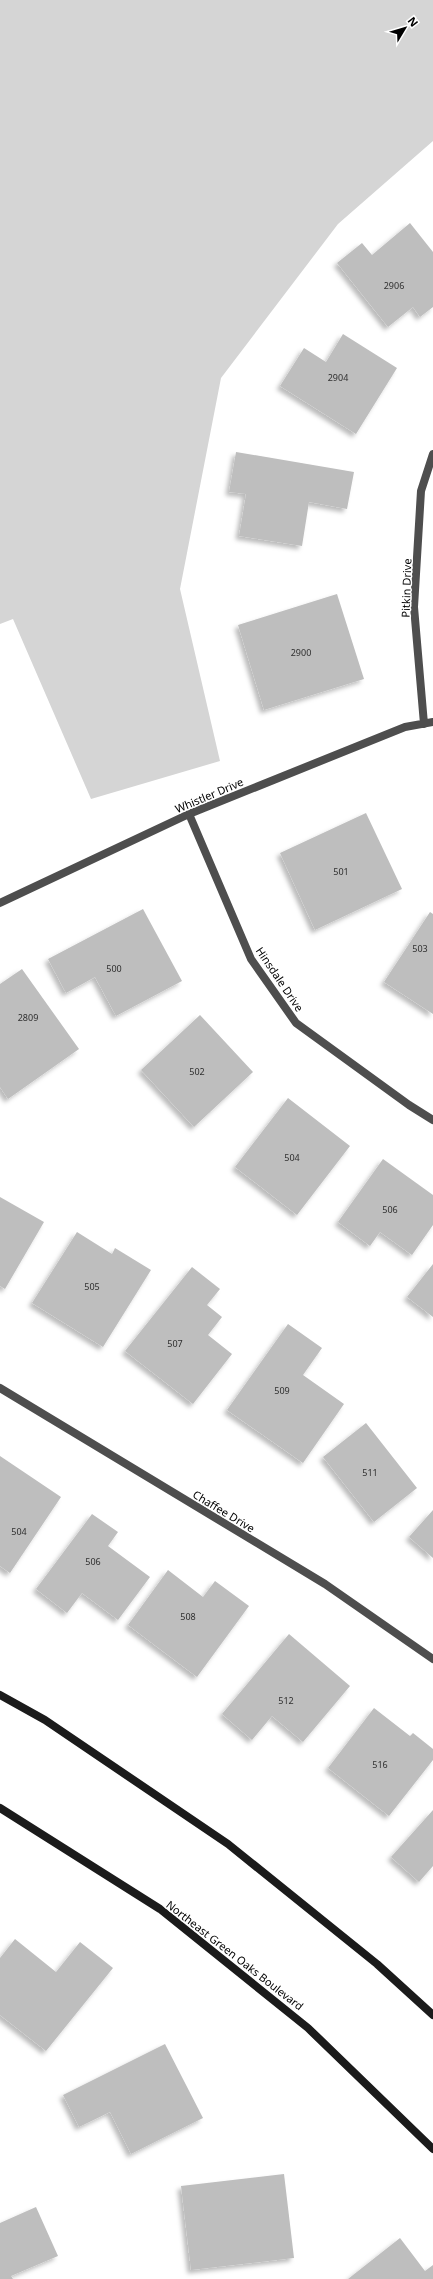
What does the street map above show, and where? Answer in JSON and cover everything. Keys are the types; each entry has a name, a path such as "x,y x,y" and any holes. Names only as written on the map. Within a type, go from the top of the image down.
{"main road":[{"path":"0,1695 45,1720 228,1844 377,1964 433,2015"},
{"name":"Northeast Green Oaks Boulevard","path":"0,1808 160,1909 308,2028 433,2149"}],"street":[{"name":"Pitkin Drive","path":"424,724 414,607 421,491 433,454"},
{"name":"Whistler Drive","path":"0,903 189,814 405,727 433,722"},
{"name":"Hinsdale Drive","path":"189,814 251,959 296,1023 409,1105 433,1120"},
{"name":"Chaffee Drive","path":"0,1388 325,1584 433,1659"}],"shaded area":[{"path":"0,0 433,0 433,141 338,224 221,378 180,589 220,761 91,799 13,619 0,624"}],"building":[{"path":"410,223 433,252 433,307 420,317 413,307 388,327 337,263 362,243 372,255"},
{"path":"343,334 397,368 356,434 280,386 304,348 326,362"},
{"path":"236,452 354,472 347,509 309,502 302,546 239,536 246,494 229,492"},
{"path":"337,594 364,679 264,710 238,625"},
{"path":"366,813 402,889 315,930 280,853"},
{"path":"143,909 182,981 116,1016 95,977 66,993 48,959"},
{"path":"430,912 433,914 433,1014 384,982"},
{"path":"22,969 79,1049 8,1099 0,1087 0,984"},
{"path":"200,1015 253,1072 194,1127 141,1070"},
{"path":"288,1098 350,1146 297,1215 235,1167"},
{"path":"383,1159 433,1195 433,1225 412,1255 380,1232 370,1246 338,1222"},
{"path":"0,1197 44,1222 5,1289 0,1286"},
{"path":"77,1232 112,1254 115,1248 151,1270 103,1347 32,1303"},
{"path":"433,1264 433,1317 407,1297"},
{"path":"192,1267 220,1289 207,1305 222,1317 208,1335 232,1354 193,1404 125,1351"},
{"path":"288,1324 322,1348 303,1375 344,1404 303,1463 227,1410"},
{"path":"366,1423 417,1488 374,1522 323,1457"},
{"path":"0,1456 61,1497 10,1573 0,1566"},
{"path":"433,1510 433,1558 409,1537"},
{"path":"92,1514 118,1532 108,1546 150,1577 118,1620 82,1593 67,1613 36,1589"},
{"path":"168,1570 203,1597 215,1581 249,1606 197,1677 128,1625"},
{"path":"289,1634 350,1686 303,1742 272,1716 252,1740 222,1714"},
{"path":"374,1708 410,1736 413,1733 433,1749 433,1760 389,1816 328,1768"},
{"path":"433,1810 433,1866 419,1882 391,1857"},
{"path":"15,1939 56,1972 80,1942 113,1968 46,2051 0,2015 0,1958"},
{"path":"165,2044 203,2118 131,2154 110,2112 79,2127 63,2095"},
{"path":"284,2174 294,2258 191,2270 181,2186"},
{"path":"36,2207 58,2256 11,2276 13,2279 0,2279 0,2223"},
{"path":"400,2238 425,2271 433,2265 433,2279 348,2279"}]}
